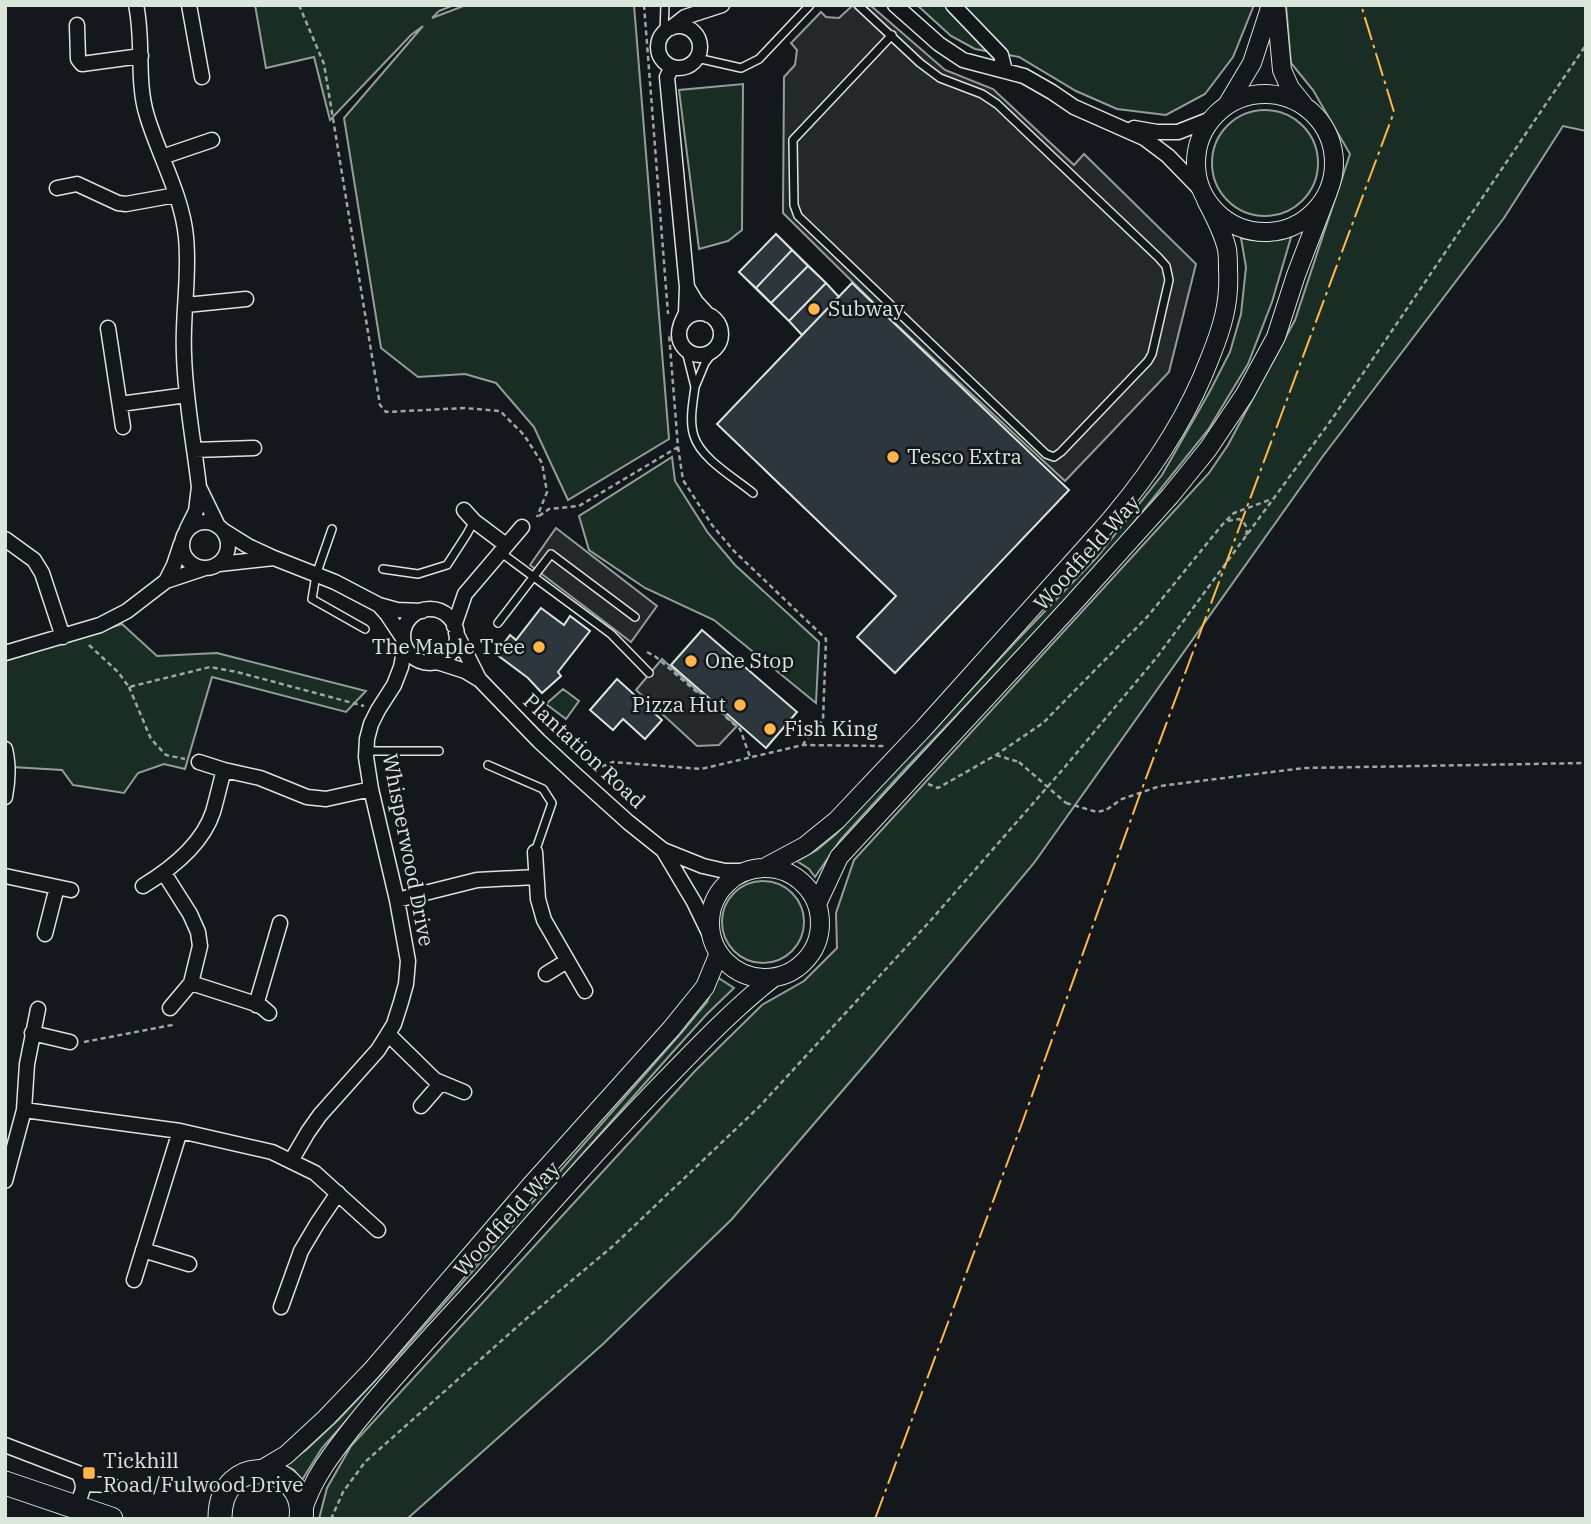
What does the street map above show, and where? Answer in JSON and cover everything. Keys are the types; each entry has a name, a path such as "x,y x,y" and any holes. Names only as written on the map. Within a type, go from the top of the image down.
{"main road":[{"path":"200,1519 220,1512 225,1490 233,1481 259,1471 275,1473 288,1482 299,1496 302,1516"},
{"path":"5,1483 111,1519"}],"street":[{"path":"5,653 100,625 151,594 166,581 196,511 199,487 184,354 188,271 186,234 176,195 146,114 140,24 136,5"},
{"path":"189,5 202,77"},
{"path":"895,5 939,44 962,60 1024,76 1074,107 1144,138 1168,156 1225,220 1247,230 1265,233 1289,228 1314,212 1328,192 1335,164 1331,140 1317,118 1290,88 1282,70 1276,5"},
{"path":"953,5 1001,55 1005,71"},
{"path":"1227,105 1252,62 1270,5"},
{"path":"718,7 702,21 697,58 680,69 664,62 658,50 659,40 668,30 685,18 718,7"},
{"path":"77,25 78,59 82,64 141,56"},
{"path":"668,30 678,26 691,30 700,43"},
{"path":"672,67 667,77 687,287 679,338 686,351 700,356 713,351 720,341 721,333 717,322 696,302 687,287"},
{"path":"1204,195 1196,171 1199,140 1211,119 1240,98 1264,93 1303,104"},
{"path":"1112,124 1157,132 1178,132 1211,119"},
{"path":"162,157 212,140"},
{"path":"57,188 78,184 118,203 126,204 176,195"},
{"name":"Woodfield Way","path":"817,904 839,857 1079,597 1170,496 1208,449 1245,394 1276,337 1296,275 1328,192"},
{"name":"Woodfield Way","path":"756,870 805,846 837,820 1126,503 1153,468 1182,421 1222,329 1229,290 1227,249 1204,195"},
{"path":"186,305 246,299"},
{"path":"680,326 696,313 708,315"},
{"path":"108,328 123,427"},
{"path":"120,404 187,395"},
{"path":"194,450 254,448"},
{"path":"166,581 213,566 224,558 228,547 226,534 220,528 199,487"},
{"path":"469,516 503,549"},
{"path":"274,558 201,568 194,566 183,554 183,538 190,527 207,522 248,546 335,582 379,605 397,610 427,610 446,615 455,629"},
{"path":"404,642 407,622 415,614 445,606 465,594 522,527"},
{"path":"5,539 34,560 70,635"},
{"path":"379,605 410,655 417,660 433,662 451,652 456,643 455,629 465,594"},
{"name":"Plantation Road","path":"455,629 480,680"},
{"name":"Whisperwood Drive","path":"291,1161 320,1115 377,1050 394,1024 401,1002 408,961 371,789 366,751 371,724 394,685 401,667 404,642"},
{"name":"Plantation Road","path":"433,662 465,671 480,680 578,778 663,850 725,872 756,870"},
{"name":"Whisperwood Drive","path":"394,685 433,662"},
{"path":"5,749 8,779 5,797"},
{"path":"199,762 260,778 307,797 326,799 371,789"},
{"path":"143,886 182,857 205,829 224,770"},
{"name":"Plantation Road","path":"663,850 710,935"},
{"path":"535,852 538,899 544,920 585,991"},
{"path":"756,870 783,871 800,880 817,904 820,922 817,941 806,960 791,972 773,978 743,974 727,963 710,935 711,916 723,888 736,877 756,870"},
{"path":"164,873 190,914 198,932 200,946 191,983 170,1008"},
{"path":"5,876 64,889 45,934"},
{"path":"397,900 477,880 536,877"},
{"path":"256,1005 280,923"},
{"name":"Woodfield Way","path":"259,1471 295,1447 372,1370 531,1185 671,1029 705,987 719,953"},
{"path":"546,974 568,961"},
{"name":"Woodfield Way","path":"302,1516 313,1482 374,1401 634,1112 748,997 773,978"},
{"path":"191,983 262,1007 269,1013"},
{"path":"5,1181 24,1110 27,1064 38,1009"},
{"path":"32,1033 70,1042"},
{"path":"388,1034 435,1080 464,1092"},
{"path":"421,1106 441,1083"},
{"path":"24,1110 180,1131 272,1152 315,1173 378,1230"},
{"path":"134,1280 180,1131"},
{"path":"281,1307 301,1251 338,1193"},
{"path":"143,1250 189,1264"},
{"path":"5,1445 78,1473 83,1484 75,1507"},
{"path":"83,1484 112,1485"}],"lane":[{"path":"665,5 668,30"},
{"path":"697,58 741,68 759,59 810,5"},
{"path":"858,5 892,35 920,63 940,78 982,94 997,104 1166,266 1169,280 1152,354 1148,361 1054,457 1046,454 798,216 794,205 793,140 892,35"},
{"path":"686,351 695,387"},
{"path":"713,351 695,387 692,426 694,436 708,457 753,493"},
{"path":"383,569 418,574 447,565 467,534 469,516"},
{"path":"332,529 316,575 312,599 365,629"},
{"path":"503,549 533,576 611,634 649,673"},
{"path":"498,623 551,554 635,617"},
{"path":"366,751 439,751"},
{"path":"488,765 543,789 552,803 535,852"}],"path":[{"path":"299,5 324,64 380,405 386,412 464,408 500,411 524,435 542,463 547,492 537,517"},
{"path":"644,5 678,447 683,480 712,525 734,551 825,639 823,720 803,745"},
{"path":"331,1519 343,1492 365,1462 527,1318 613,1246 759,1107 931,920 1064,768 1157,657 1245,540 1332,419 1586,46"},
{"path":"522,527 549,509 579,506 678,447"},
{"path":"913,777 938,788 996,755 1043,723 1148,616 1222,524 1234,513 1275,498"},
{"path":"1222,524 1238,519 1245,523 1245,540"},
{"path":"70,635 118,672 129,687 151,738 166,755 199,762"},
{"path":"645,651 656,657 740,729 750,757"},
{"path":"129,687 210,667 378,710"},
{"path":"578,778 613,762 701,769 803,745 883,746 895,759"},
{"path":"996,755 1019,762 1066,803 1097,811 1106,810 1122,799 1160,786 1304,768 1586,763"},
{"path":"70,1042 83,1042 172,1025 174,1017 170,1008"}],"green space":[{"path":"255,5 454,5 439,11 432,18 466,5 634,5 669,439 568,500 534,427 496,383 465,374 418,377 381,348 344,118 423,26 411,35 330,120 314,57 266,68"},
{"path":"917,5 1254,5 1233,57 1205,94 1166,115 1117,109 1076,91 1019,57 975,49 951,36"},
{"path":"1286,5 1586,5 1586,131 1563,126 1504,218 1323,456 1034,863 732,1219 603,1344 407,1519 319,1519 327,1488 351,1446 695,1071 762,1005 804,981 837,948 836,913 854,860 1209,473 1228,445 1295,320 1350,154 1313,90 1291,63"},
{"path":"743,84 742,230 728,241 699,249 679,90"},
{"path":"1265,110 1285,114 1302,126 1314,143 1318,163 1314,183 1302,200 1285,212 1265,216 1245,212 1228,200 1216,183 1212,163 1216,143 1228,126 1245,114"},
{"path":"1292,234 1272,302 1248,364 1208,430 1102,562 841,839 815,877 797,861 817,850 836,834 1097,557 1162,475 1230,352 1241,314 1246,267 1241,238 1267,241"},
{"path":"672,457 675,481 708,533 735,565 819,642 816,703 714,620 645,588 589,550 579,516"},
{"path":"122,624 157,656 217,653 366,691 346,712 212,677 185,769 164,764 138,773 124,793 73,785 62,770 12,767 5,738 5,661"},
{"path":"563,689 579,701 566,719 546,704"},
{"path":"763,881 779,884 792,893 801,906 804,922 801,938 792,951 779,960 763,963 747,960 734,951 725,938 722,922 725,906 734,893 747,884"},
{"path":"717,977 734,988 671,1054 322,1448 302,1480 294,1470 285,1465 306,1450 339,1419 399,1355 682,1032 707,1002"}],"shaded area":[{"path":"853,5 870,5 945,70 993,89 1074,165 1084,154 1196,264 1169,372 1065,481 884,313 783,213 784,77 795,65 797,50 791,43 821,12 826,17 839,18"},
{"path":"556,528 657,606 631,642 530,565"},
{"path":"662,659 737,726 719,745 697,746 636,690"}],"building":[{"path":"776,234 826,283 789,321 739,272"},
{"path":"776,234 792,250 756,288 739,272"},
{"path":"792,250 808,266 771,303 756,288"},
{"path":"808,266 826,283 789,321 771,303"},
{"name":"Subway","path":"826,283 839,297 802,335 789,321"},
{"name":"Tesco Extra","path":"852,283 1069,490 895,673 857,637 896,596 717,424"},
{"name":"The Maple Tree","path":"541,608 564,625 570,616 590,631 558,672 561,676 542,693 528,678 496,654 510,635 516,640"},
{"path":"702,630 797,712 766,748 671,665"},
{"path":"617,679 662,720 645,739 623,719 613,730 590,710"}],"power":[{"path":"875,1519 1021,1126 1139,797 1394,112 1361,5"}],"place":[{"name":"Subway","path":"814,309"},
{"name":"Tesco Extra","path":"893,457"},
{"name":"The Maple Tree","path":"539,647"},
{"name":"One Stop","path":"691,661"},
{"name":"Pizza Hut","path":"740,705"},
{"name":"Fish King","path":"770,729"},
{"name":"Tickhill Road/Fulwood Drive","path":"89,1473"}]}
